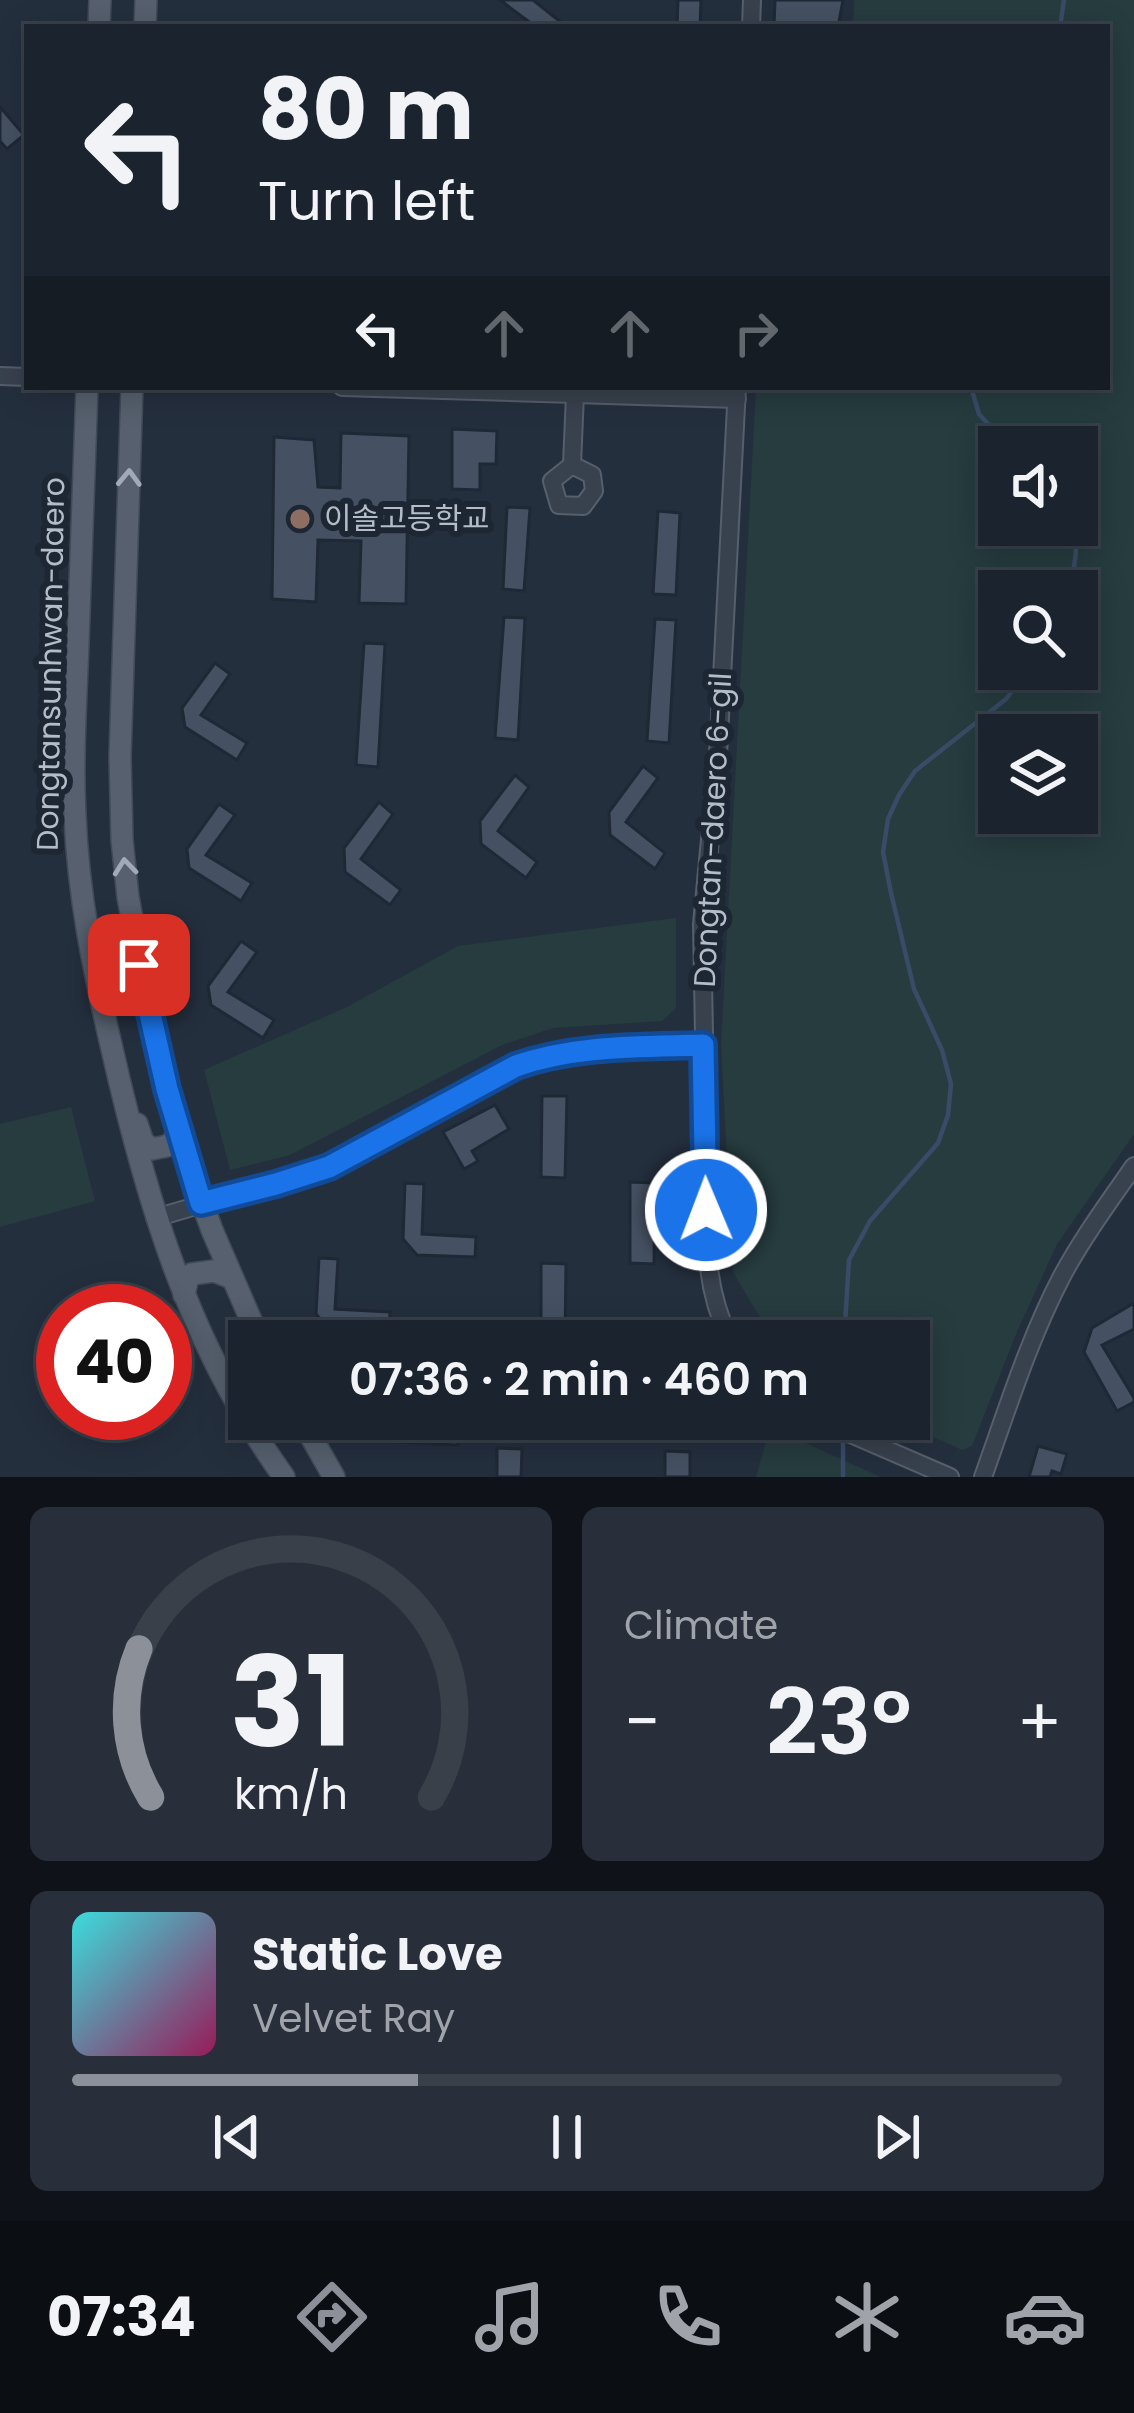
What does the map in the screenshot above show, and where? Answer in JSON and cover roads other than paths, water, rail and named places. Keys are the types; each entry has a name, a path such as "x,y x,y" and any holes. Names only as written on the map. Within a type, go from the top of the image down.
{"main road":[{"name":"Dongtansunhwan-daero","path":"87,390 75,817 88,935 120,1084 155,1218 180,1284"},
{"path":"132,390 120,757 128,897 139,965 180,1136 201,1203 251,1320"},
{"path":"120,1084 143,1142 159,1148 180,1136"},
{"path":"186,1284 192,1274 214,1271 232,1278"},
{"name":"Dongtansunhwan-daero","path":"192,1311 236,1401 284,1477"},
{"path":"313,1440 334,1477"}],"street":[{"path":"442,390 737,393"},
{"name":"Dongtan-daero 6-gil","path":"720,1320 710,1288 703,909 718,755 737,393"},
{"path":"572,465 575,394"},
{"path":"155,1218 329,1167 516,1066 545,1056 703,1045"},
{"path":"983,1477 1060,1279 1134,1166"},
{"path":"865,1440 950,1477"}],"waterway":[{"path":"1060,24 1064,0"},
{"path":"972,390 979,414 990,426"},
{"path":"1073,570 1076,546"},
{"path":"845,1320 849,1260 870,1221 938,1143 948,1115 951,1084 942,1050 914,989 891,893 883,852 888,819 915,771 1013,690"},
{"path":"843,1440 843,1477"}],"place":[{"name":"이솔고등학교","path":"300,519"}]}
